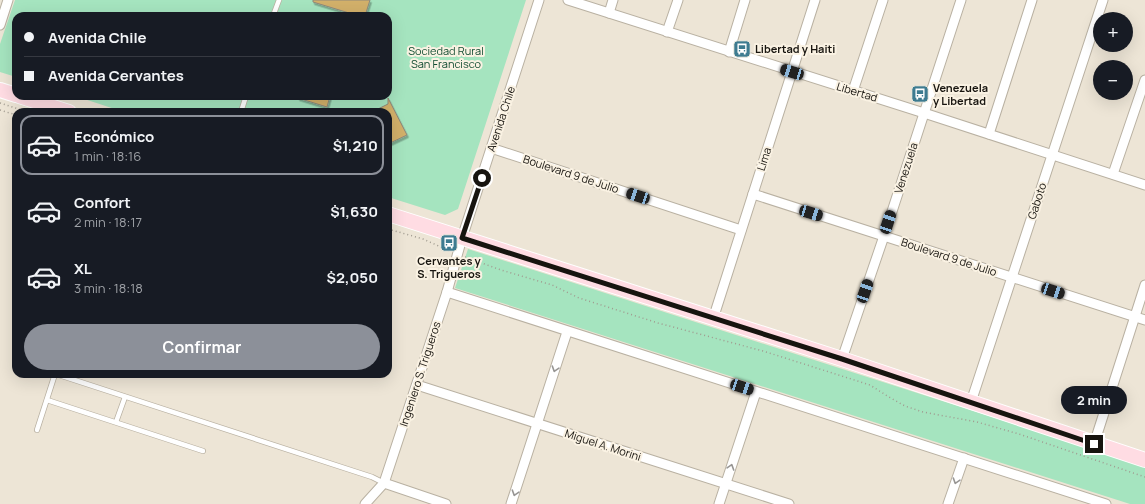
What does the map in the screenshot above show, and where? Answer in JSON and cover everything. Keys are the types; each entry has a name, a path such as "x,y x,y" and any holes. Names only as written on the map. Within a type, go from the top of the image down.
{"main road":[{"path":"0,90 12,94"},
{"path":"32,100 56,108"},
{"path":"392,215 842,359 1145,460"}],"street":[{"path":"0,25 8,0"},
{"name":"Avenida Chile","path":"462,238 539,0"},
{"name":"Libertad","path":"568,0 1145,184"},
{"path":"608,13 613,0"},
{"path":"667,32 678,0"},
{"path":"729,52 745,0"},
{"name":"Lima","path":"713,319 815,0"},
{"path":"853,91 883,0"},
{"name":"Venezuela","path":"842,359 961,0"},
{"path":"989,134 1032,0"},
{"name":"Gaboto","path":"971,402 1103,0"},
{"path":"1113,174 1145,80"},
{"name":"Boulevard 9 de Julio","path":"491,148 741,230"},
{"name":"Boulevard 9 de Julio","path":"753,194 1145,320"},
{"name":"Ingeniero S. Trigueros","path":"365,504 384,483 417,385 462,238"},
{"path":"1094,444 1145,286"},
{"path":"446,292 1106,504"},
{"path":"511,504 567,332"},
{"name":"Miguel A. Morini","path":"417,385 789,504"},
{"path":"719,504 756,392"},
{"path":"948,504 964,458"},
{"path":"384,483 446,504"}],"lane":[{"path":"275,12 279,0"},
{"path":"37,430 55,378"},
{"path":"68,378 372,477 384,483"},
{"path":"116,422 125,397"},
{"path":"47,400 203,451"}],"path":[{"path":"0,103 16,108"},
{"path":"0,110 12,114"},
{"path":"392,231 423,239 501,270 552,285 579,298 658,323 763,351 870,385 904,406 923,412 977,422 1019,434 1145,477"}],"green space":[{"name":"Sociedad Rural San Francisco","path":"15,0 526,0 458,209 445,215 392,198 392,108 112,108 87,100 392,100 392,12 12,12 12,76 0,72 0,44"},
{"path":"468,249 1145,466 1145,504 1130,504 455,288"}],"building":[{"path":"313,0 370,0 366,12 346,12 313,2"},
{"path":"304,100 329,100 327,107"},
{"path":"389,100 407,135 392,142 392,108 380,108 388,104"}],"place":[{"name":"Libertad y Haiti","path":"742,49"},
{"name":"Venezuela y Libertad","path":"920,94"},
{"name":"Cervantes y S. Trigueros","path":"449,243"}],"route":[{"path":"482,178 462,238 842,359 1094,444"}]}
